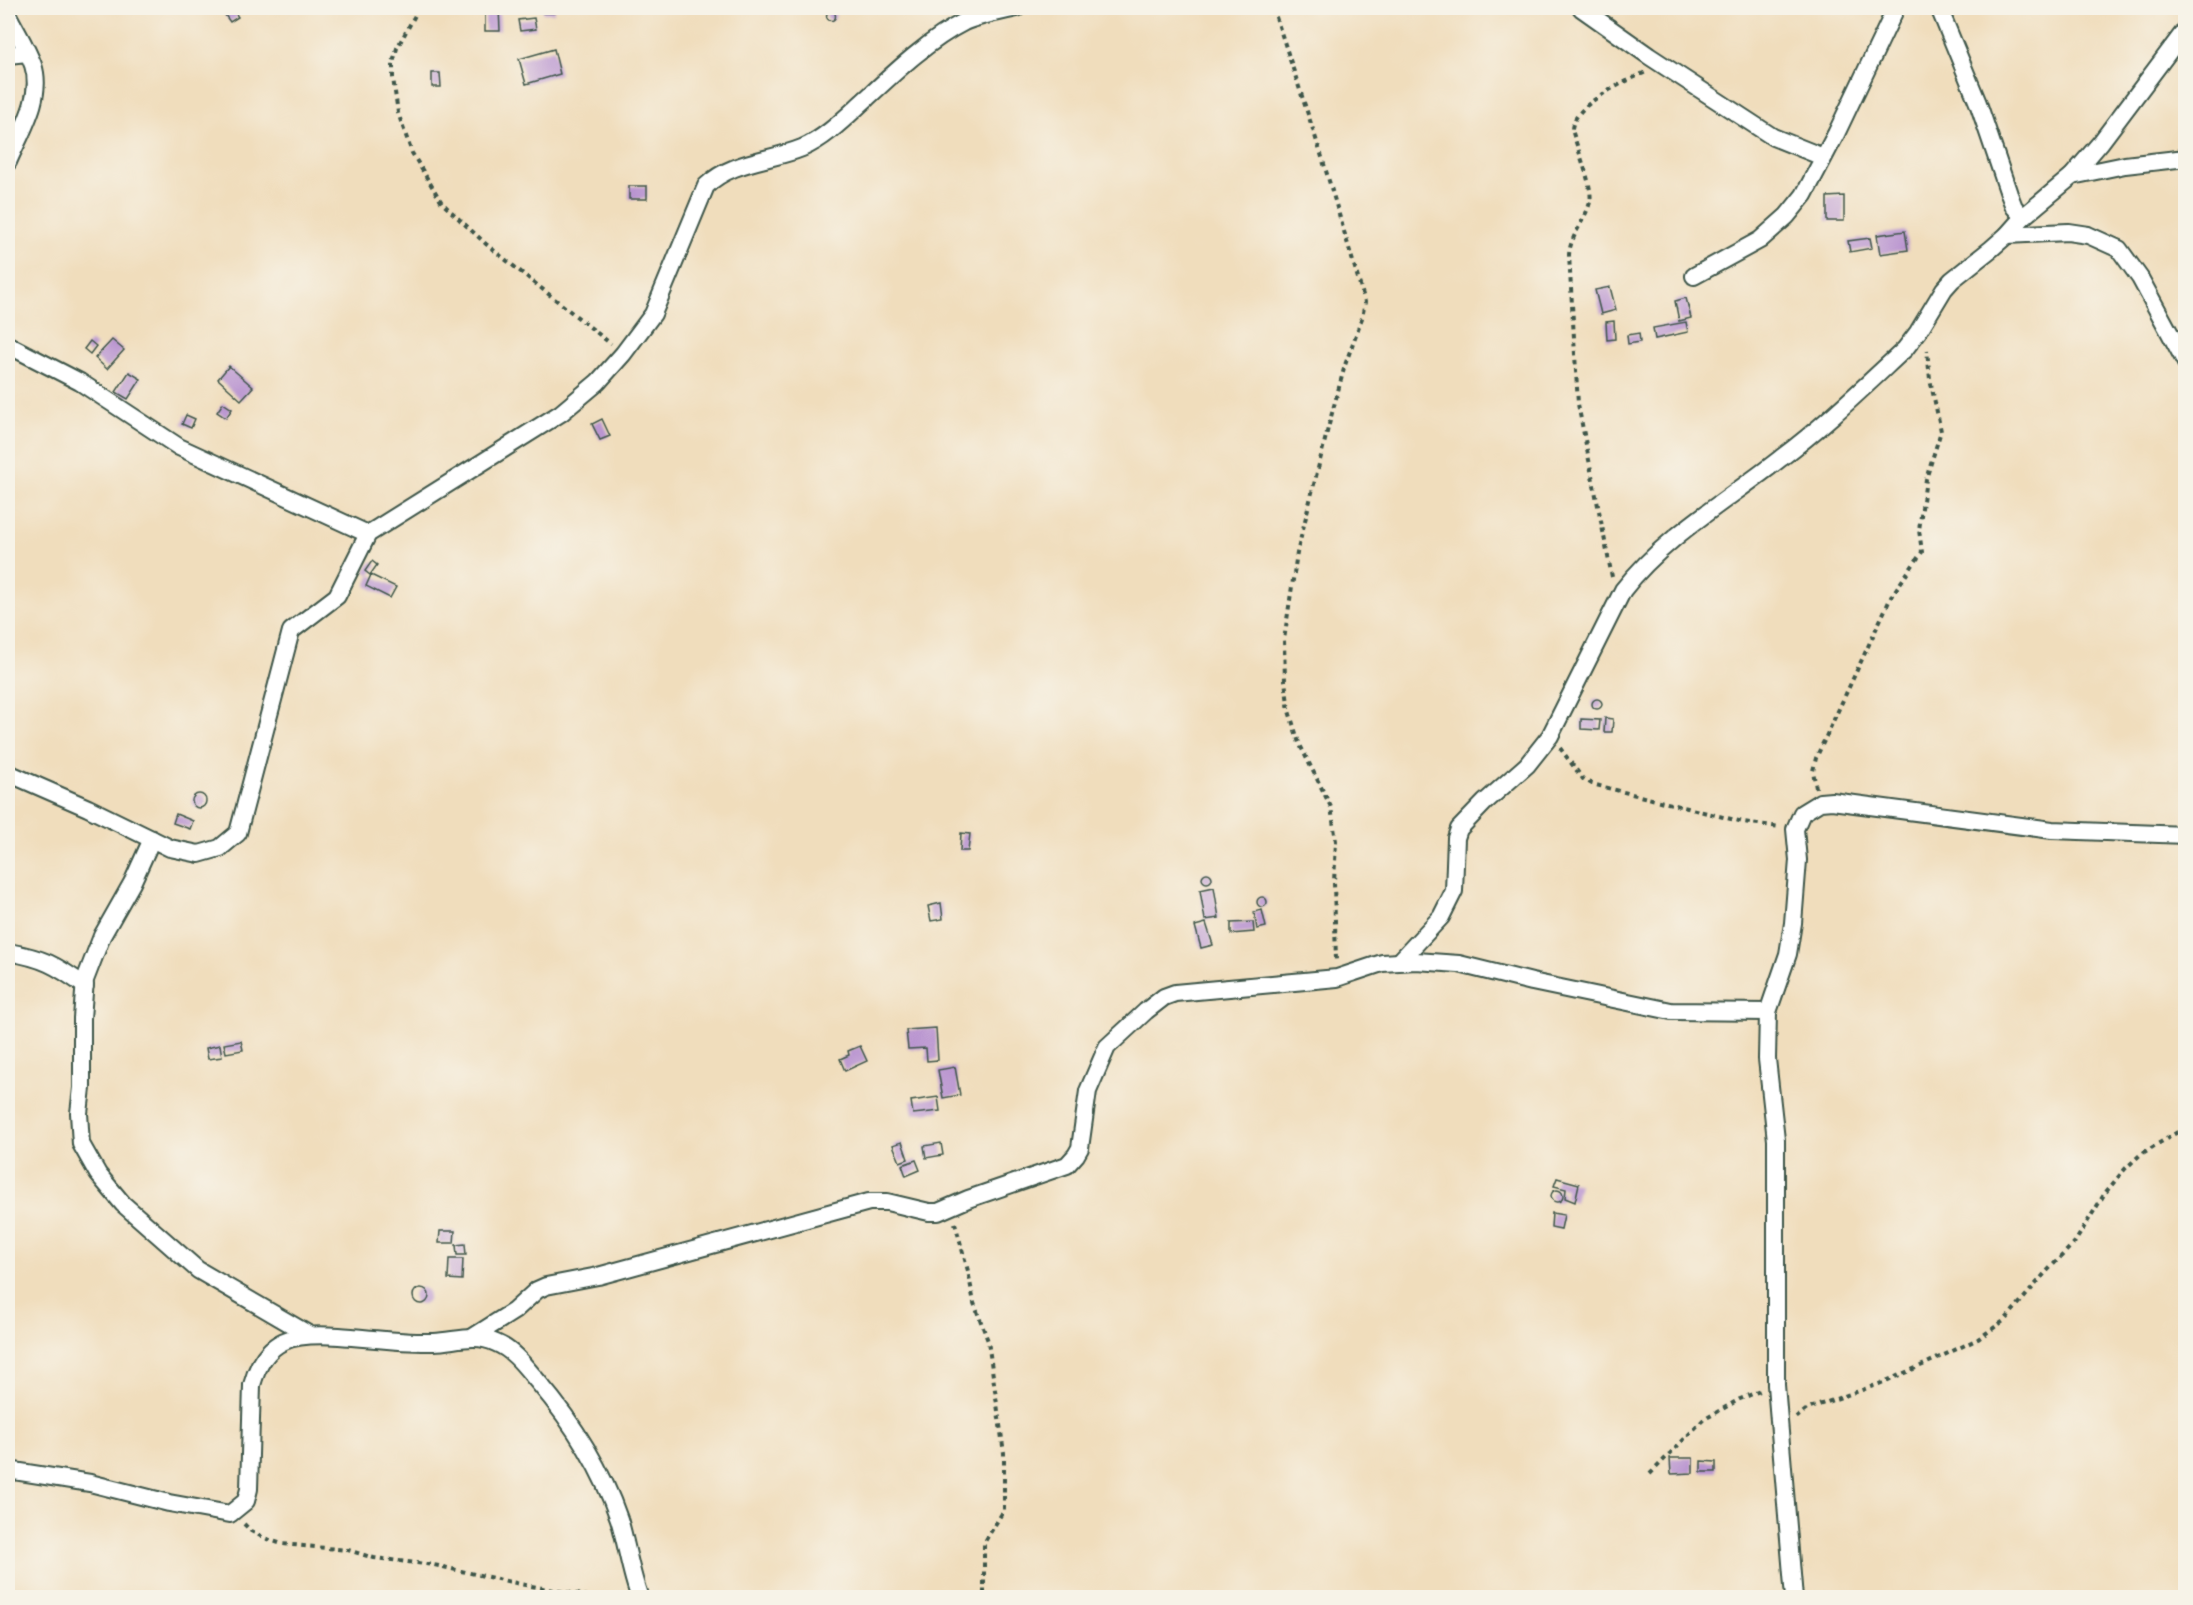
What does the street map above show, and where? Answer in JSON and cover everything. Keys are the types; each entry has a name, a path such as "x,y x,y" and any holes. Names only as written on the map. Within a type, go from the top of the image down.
{"street":[{"path":"8,773 88,808 170,848 200,854 220,848 238,833 291,631 337,596 368,534 561,413 598,382 623,354 653,314 705,186 712,180 735,168 803,148 825,134 901,68 964,22 1017,8"},
{"path":"1581,8 1773,137 1823,157"},
{"path":"1694,276 1760,240 1776,228 1804,195 1896,8"},
{"path":"1939,8 1978,103 2014,207 2022,217"},
{"path":"8,15 33,65 37,80 33,103 8,162"},
{"path":"1400,960 1441,917 1454,891 1456,838 1459,829 1485,802 1527,765 1550,736 1623,590 1638,570 1730,495 1782,458 1905,349 1927,319 1944,289 2007,236 2022,217 2072,176 2101,142 2186,29"},
{"path":"8,55 27,53"},
{"path":"2072,176 2125,165 2186,158"},
{"path":"2007,236 2068,232 2102,240 2119,249 2140,278 2179,354 2186,363"},
{"path":"8,345 80,382 179,447 368,534"},
{"path":"1794,1598 1776,1385 1777,1169 1767,1059 1768,1012 1788,954 1793,923 1798,860 1795,830 1802,813 1820,802 1844,801 2052,830 2186,835"},
{"path":"152,839 132,883 102,936 85,980 82,1088 79,1113 81,1144 98,1174 123,1204 198,1270 308,1334"},
{"path":"8,951 31,956 57,966 85,986"},
{"path":"473,1337 514,1311 537,1290 546,1286 610,1273 869,1202 887,1202 929,1212 950,1208 968,1199 1067,1165 1077,1155 1080,1148 1088,1091 1107,1047 1146,1011 1175,993 1337,978 1382,963 1400,960 1459,964 1671,1011 1768,1012"},
{"path":"8,1470 90,1483 169,1503 226,1514 232,1513 246,1501 249,1489 252,1385 256,1369 269,1350 284,1341 308,1334 434,1342 473,1337 497,1343 520,1360 555,1401 593,1457 618,1519 640,1598"}],"path":[{"path":"419,8 397,48 393,63 398,113 412,153 442,203 486,244 623,354"},
{"path":"1273,8 1321,154 1365,302 1362,318 1339,386 1297,553 1284,640 1288,711 1299,743 1331,807 1336,841 1334,882 1337,978"},
{"path":"1617,602 1578,405 1569,246 1581,226 1591,200 1590,185 1572,129 1572,121 1594,100 1663,64"},
{"path":"1820,802 1814,778 1816,758 1892,596 1922,552 1919,530 1926,479 1941,431 1927,356 1927,319"},
{"path":"1550,736 1583,779 1592,784 1743,822 1795,830"},
{"path":"1782,1439 1790,1424 1807,1409 1925,1365 1978,1339 2005,1320 2075,1242 2105,1193 2125,1169 2141,1154 2186,1127"},
{"path":"950,1208 968,1272 974,1304 988,1341 1004,1453 1004,1510 984,1543 984,1598"},
{"path":"1650,1474 1703,1420 1740,1399 1776,1385"},
{"path":"232,1513 251,1531 282,1544 348,1550 374,1558 434,1565 599,1598"}],"building":[{"path":"220,8 232,8 238,17 230,22"},
{"path":"485,8 499,8 500,31 485,31"},
{"path":"543,8 554,8 554,13 543,13"},
{"path":"831,11 836,16 831,21 826,16"},
{"path":"534,18 536,29 520,31 518,20"},
{"path":"554,49 560,74 526,84 519,59"},
{"path":"432,73 440,73 441,87 432,87"},
{"path":"629,186 647,186 647,199 629,199"},
{"path":"1844,196 1844,221 1827,221 1827,197"},
{"path":"1905,231 1908,250 1880,254 1877,235"},
{"path":"1870,238 1872,248 1850,252 1848,241"},
{"path":"1610,287 1616,310 1601,314 1595,290"},
{"path":"1686,298 1691,318 1679,321 1675,301"},
{"path":"1614,321 1615,339 1607,340 1606,322"},
{"path":"1686,322 1688,332 1655,339 1653,328"},
{"path":"1639,333 1640,342 1628,344 1627,335"},
{"path":"112,340 124,350 107,369 95,358"},
{"path":"90,341 96,346 90,354 84,349"},
{"path":"229,366 253,387 241,400 218,379"},
{"path":"129,372 141,379 128,399 116,392"},
{"path":"223,403 232,409 226,418 217,412"},
{"path":"186,415 195,419 191,428 182,424"},
{"path":"602,419 610,436 600,440 592,424"},
{"path":"372,561 377,565 370,575 365,571"},
{"path":"371,575 396,587 390,598 366,586"},
{"path":"1597,699 1602,704 1597,709 1592,704"},
{"path":"1605,718 1613,719 1612,732 1604,732"},
{"path":"1581,719 1600,720 1599,730 1581,729"},
{"path":"199,794 204,796 206,801 204,806 199,808 194,806 192,801 194,796"},
{"path":"176,814 193,821 190,829 173,823"},
{"path":"961,833 970,834 968,851 960,851"},
{"path":"1207,873 1212,878 1207,883 1202,878"},
{"path":"1214,887 1219,918 1205,920 1200,890"},
{"path":"1262,897 1266,898 1266,906 1262,907 1258,906 1257,902 1258,898"},
{"path":"941,903 943,919 931,921 928,906"},
{"path":"1262,910 1266,927 1257,929 1254,912"},
{"path":"1253,922 1254,932 1231,934 1231,923"},
{"path":"1206,923 1213,945 1201,948 1195,926"},
{"path":"936,1028 938,1060 927,1061 926,1048 908,1049 906,1030"},
{"path":"241,1041 243,1050 226,1053 224,1044"},
{"path":"220,1045 222,1057 208,1059 206,1048"},
{"path":"860,1046 867,1061 845,1071 840,1059 849,1055 848,1051"},
{"path":"955,1067 960,1095 943,1098 938,1070"},
{"path":"938,1097 940,1111 913,1114 911,1101"},
{"path":"902,1142 908,1159 900,1162 893,1145"},
{"path":"941,1143 943,1155 926,1158 924,1146"},
{"path":"916,1160 920,1170 906,1176 902,1165"},
{"path":"1557,1178 1579,1184 1575,1202 1565,1198 1566,1189 1554,1186"},
{"path":"1557,1190 1563,1196 1557,1202 1551,1196"},
{"path":"1552,1213 1564,1215 1561,1229 1551,1227"},
{"path":"440,1231 455,1231 454,1243 439,1243"},
{"path":"465,1244 466,1255 457,1255 456,1245"},
{"path":"449,1259 463,1259 462,1280 448,1279"},
{"path":"421,1288 427,1290 429,1296 427,1302 421,1304 415,1302 413,1296 415,1290"},
{"path":"1670,1458 1693,1458 1693,1473 1671,1474"},
{"path":"1701,1461 1716,1462 1716,1472 1701,1472"}]}
